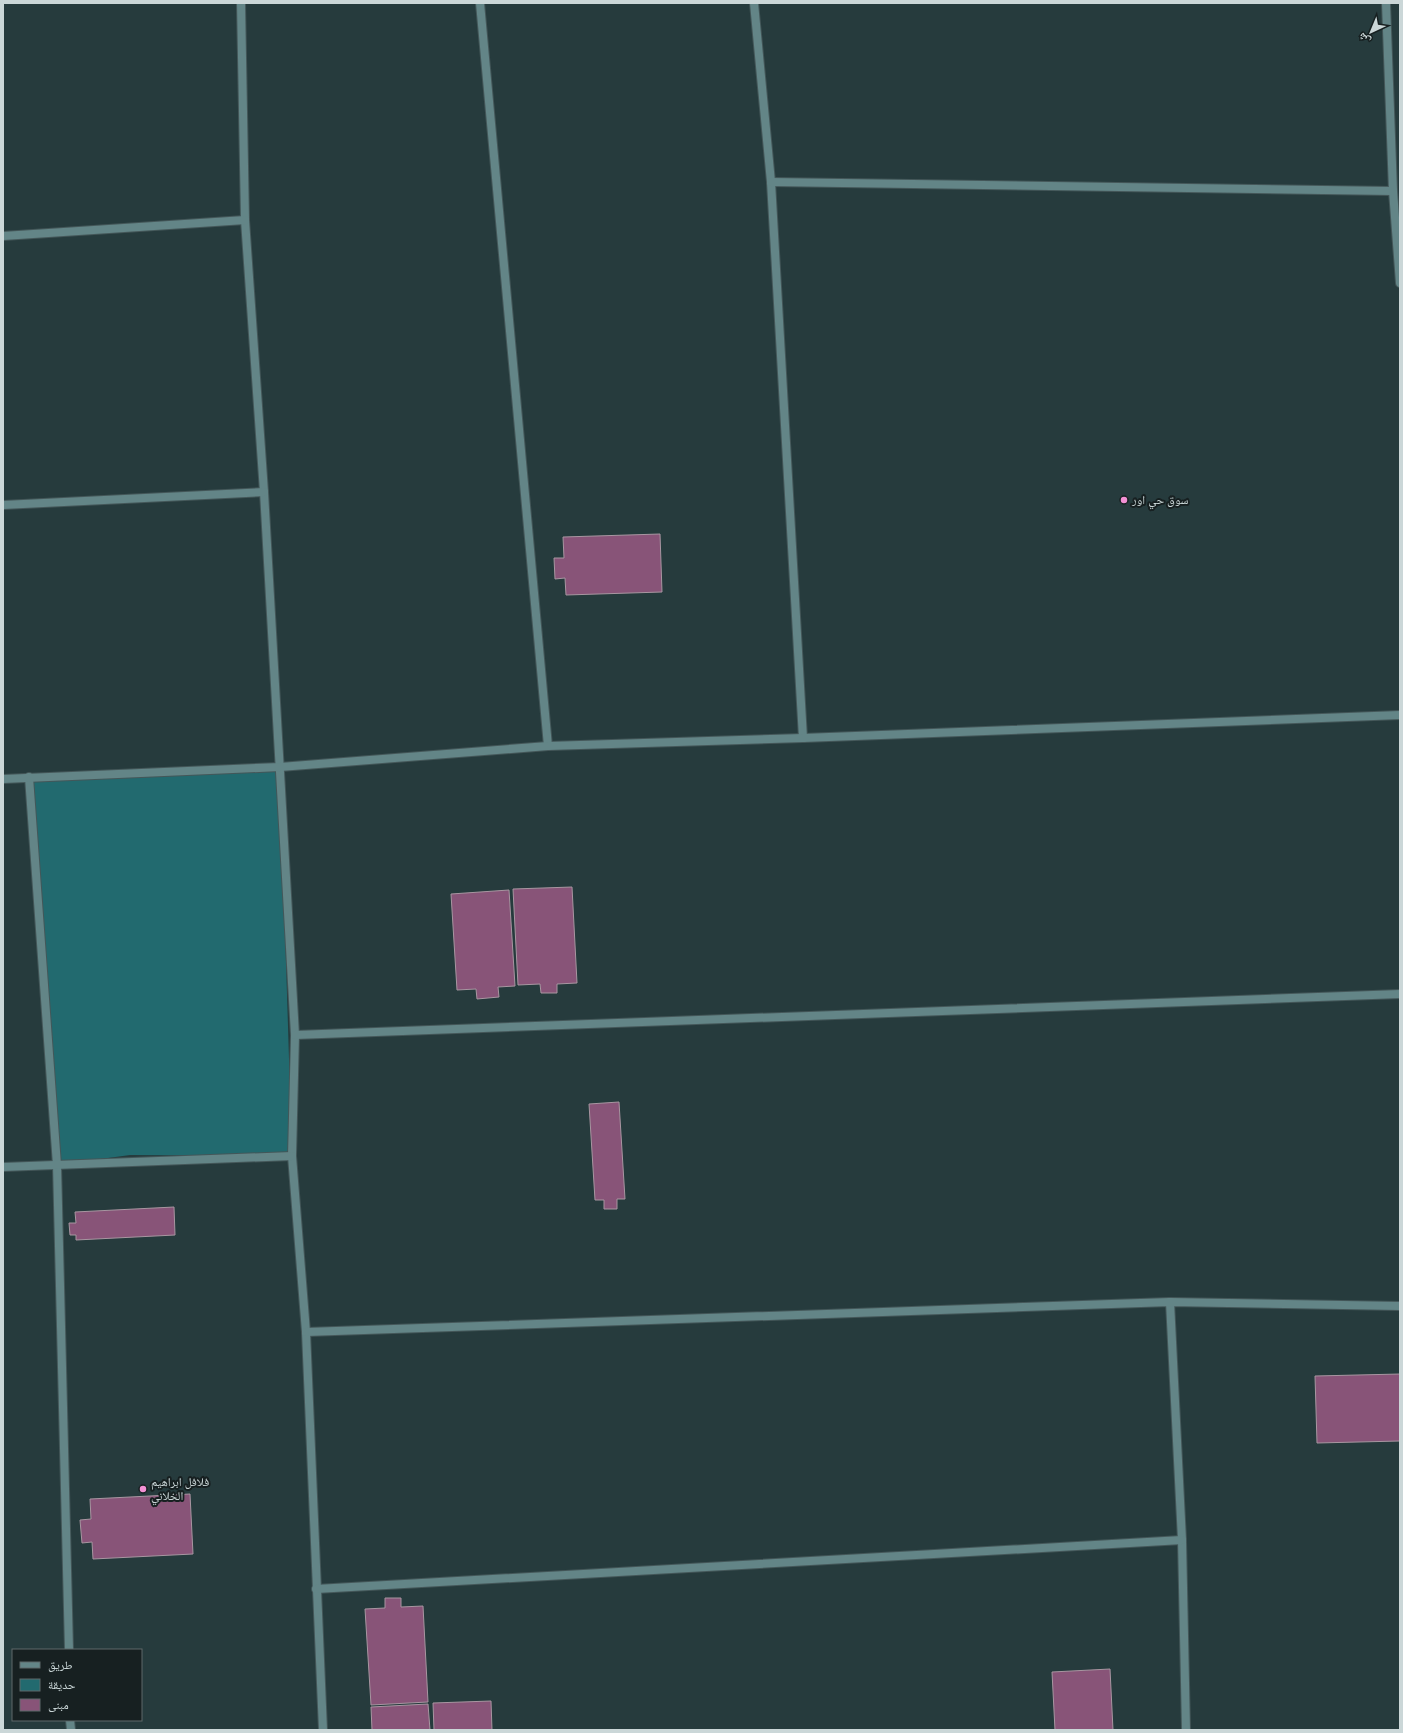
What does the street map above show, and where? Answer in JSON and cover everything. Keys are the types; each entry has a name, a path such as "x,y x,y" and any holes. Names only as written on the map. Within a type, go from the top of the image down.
{"street":[{"path":"241,3 245,220 264,492 295,1035 292,1156 306,1332 322,1730"},
{"path":"480,3 548,746"},
{"path":"754,3 771,182 803,738"},
{"path":"1386,3 1393,191 1400,284"},
{"path":"771,182 1393,191"},
{"path":"3,236 245,220"},
{"path":"3,505 264,492"},
{"path":"3,779 280,767 548,746 803,738 1400,715"},
{"path":"28,778 56,1165 69,1649"},
{"path":"295,1035 1400,994"},
{"path":"3,1167 292,1156"},
{"path":"306,1332 1170,1302 1400,1306"},
{"path":"1170,1302 1182,1540 1186,1730"},
{"path":"316,1589 1182,1540"}],"green space":[{"path":"280,767 292,1156 130,1155 57,1165 29,778"}],"building":[{"path":"660,534 662,592 566,595 565,578 555,579 554,558 564,558 563,537"},
{"path":"572,887 577,983 557,984 557,993 541,993 540,984 518,985 513,889"},
{"path":"509,890 515,986 498,987 499,997 477,999 476,989 457,990 451,894"},
{"path":"619,1102 625,1199 617,1199 617,1209 604,1209 604,1200 595,1200 589,1104"},
{"path":"174,1207 175,1235 76,1240 76,1235 70,1235 69,1223 76,1223 75,1212"},
{"path":"1400,1374 1400,1441 1317,1443 1315,1376"},
{"path":"190,1494 193,1554 93,1559 92,1542 82,1543 80,1520 91,1519 90,1499"},
{"path":"385,1598 401,1598 401,1607 423,1606 428,1702 371,1705 365,1609 385,1608"},
{"path":"1110,1669 1113,1730 1055,1730 1052,1672"},
{"path":"491,1701 492,1730 434,1730 433,1703"},
{"path":"428,1704 430,1730 372,1730 371,1707"}],"place":[{"name":"سوق حي اور","path":"1124,500"},
{"name":"فلافل ابراهيم الخلاني","path":"143,1489"}]}
